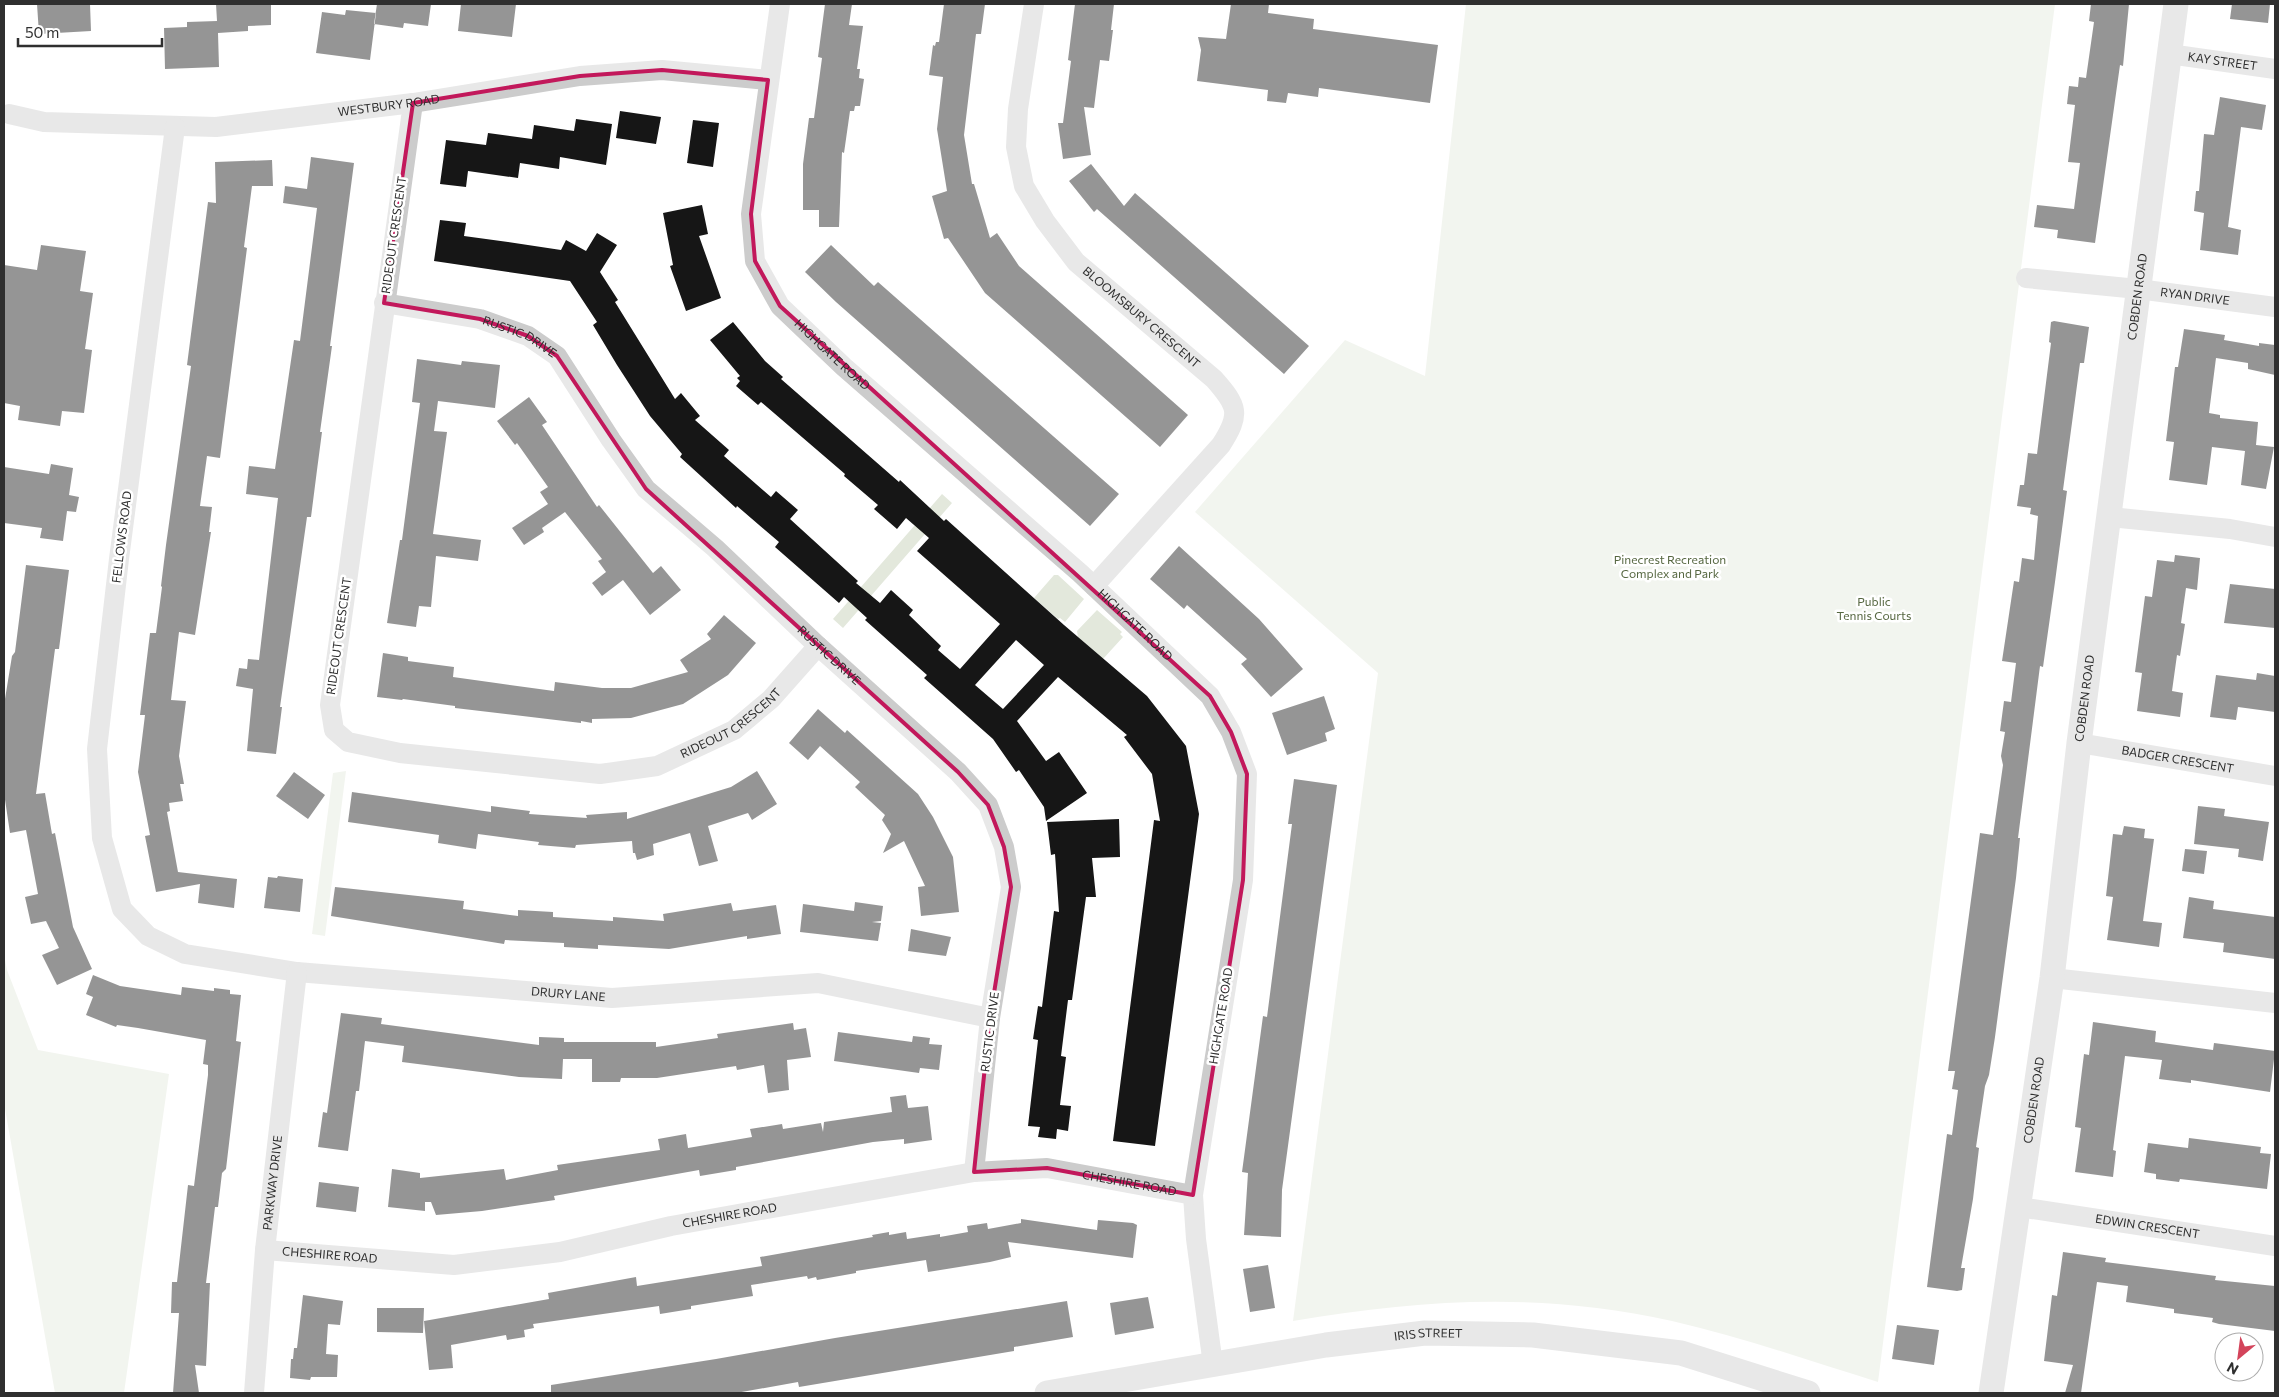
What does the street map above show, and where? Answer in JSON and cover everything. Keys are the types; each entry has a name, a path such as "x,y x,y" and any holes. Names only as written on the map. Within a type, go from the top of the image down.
{"street":[{"name":"HIGHGATE ROAD","path":"780,4 768,80 759,168 751,214 755,261 780,306 844,367 1094,586 1210,696 1231,732 1247,774 1243,880 1193,1195 1196,1239 1213,1365"},
{"name":"BLOOMSBURY CRESCENT","path":"1034,4 1017,128 1016,147 1024,186 1045,221 1076,262 1214,379 1227,394 1236,411 1231,429 1221,445 1094,586"},
{"name":"COBDEN ROAD","path":"1991,1393 2052,978 2079,743 2176,4"},
{"name":"KAY STREET","path":"2169,54 2275,70"},
{"name":"WESTBURY ROAD","path":"9,114 44,122 175,127 242,125 413,103 580,76 662,70 768,80"},
{"name":"RIDEOUT CRESCENT","path":"413,103 330,705 334,730 348,742 400,753 600,774 657,766 734,730 771,699 818,646"},
{"name":"FELLOWS ROAD","path":"148,936 122,909 102,838 97,749 118,559 175,127"},
{"name":"RYAN DRIVE","path":"2026,278 2138,289 2275,307"},
{"name":"RUSTIC DRIVE","path":"384,303 480,319 528,336 557,356 646,490 715,548 818,646 958,772 988,805 1004,847 1011,887 990,1018 974,1172"},
{"path":"2110,517 2230,529 2275,537"},
{"name":"BADGER CRESCENT","path":"2079,743 2275,776"},
{"name":"DRURY LANE","path":"148,936 185,954 297,972 612,998 818,983 990,1018"},
{"name":"PARKWAY DRIVE","path":"254,1393 265,1250 297,972"},
{"path":"2052,978 2275,1003"},
{"name":"CHESHIRE ROAD","path":"265,1250 454,1265 560,1252 671,1226 974,1172 1047,1168 1193,1195"},
{"name":"EDWIN CRESCENT","path":"2019,1207 2275,1246"},
{"name":"IRIS STREET","path":"1047,1393 1326,1345 1425,1332 1533,1335 1681,1353 1808,1393"}],"highlighted area":[{"path":"662,70 768,80 751,214 755,261 780,306 1210,696 1231,732 1247,774 1243,880 1193,1195 1047,1168 974,1172 990,1018 1011,887 1004,847 988,805 958,772 646,489 557,356 528,336 480,319 384,303 413,103 580,76"}],"green space":[{"name":"Pinecrest Recreation Complex and Park","path":"1466,4 2055,4 1878,1382 1698,1327 1623,1312 1576,1306 1529,1302 1436,1304 1342,1313 1293,1321 1378,673 1195,512 1345,340 1425,376"},
{"path":"942,494 952,503 843,628 833,619"},
{"path":"1054,575 1058,575 1084,599 1065,622 1060,618 1058,619 1034,598"},
{"path":"1097,610 1122,632 1120,634 1123,637 1103,659 1078,637 1077,631"},
{"path":"346,771 325,936 312,934 333,773"},
{"path":"4,955 7,970 38,1050 169,1074 124,1393 55,1393 4,1103"}],"building":[{"path":"37,4 90,4 91,31 39,34"},
{"path":"216,4 271,4 271,25 248,26 248,31 218,33 219,67 165,69 164,28 187,27 187,22 217,21"},
{"path":"377,4 431,4 428,26 404,23 403,28 374,24"},
{"path":"461,4 516,4 512,37 458,31"},
{"path":"825,4 852,4 849,25 863,26 857,69 860,69 859,78 864,79 860,106 855,106 854,111 850,111 844,153 842,152 839,227 819,227 819,210 803,210 803,164 809,118 814,118 822,58 818,57"},
{"path":"944,4 985,4 981,34 976,34 964,135 972,184 974,184 990,238 997,233 1019,266 1188,415 1160,447 985,293 948,238 944,239 932,196 947,191 937,129 943,77 929,75 933,45 935,46 936,42 939,42"},
{"path":"1075,4 1114,4 1111,30 1113,30 1109,61 1100,60 1094,108 1084,107 1091,155 1063,159 1058,123 1063,123 1071,61 1068,60"},
{"path":"1231,4 1269,4 1268,13 1314,19 1313,29 1438,45 1430,103 1319,88 1318,97 1288,93 1286,103 1267,101 1268,90 1197,81 1201,50 1198,37 1226,39"},
{"path":"2091,4 2129,4 2123,66 2120,65 2095,243 2057,238 2058,230 2034,227 2037,205 2074,209 2080,163 2068,162 2075,105 2067,104 2069,86 2078,87 2079,77 2086,78 2094,22 2089,21"},
{"path":"2232,4 2270,4 2268,23 2230,19"},
{"path":"346,10 376,13 370,60 316,53 322,12 345,15"},
{"path":"2220,97 2266,105 2262,130 2241,127 2228,227 2241,230 2238,255 2200,250 2204,213 2194,211 2196,191 2199,191 2204,134 2214,135"},
{"path":"620,111 661,117 656,144 616,138"},
{"path":"576,119 612,124 606,165 560,157 559,169 520,163 518,178 468,171 466,187 440,184 446,140 486,145 488,133 532,139 534,125 574,131"},
{"path":"693,120 719,123 713,167 687,163"},
{"path":"311,157 354,163 330,346 332,346 311,517 307,517 280,707 282,707 276,754 247,751 253,689 236,686 239,668 247,669 248,659 259,660 278,498 246,494 249,466 275,469 294,340 300,341 317,208 283,203 285,186 307,189"},
{"path":"272,160 273,186 252,186 244,247 247,248 220,458 207,456 200,506 212,507 209,532 211,532 195,635 179,632 171,700 186,701 179,756 184,784 180,784 183,801 169,803 170,811 167,812 178,872 237,879 234,908 198,903 200,884 156,892 145,836 150,835 138,772 145,715 140,715 150,633 156,633 166,545 191,366 187,365 208,202 216,203 215,162"},
{"path":"1091,164 1124,206 1135,193 1309,346 1284,374 1097,209 1094,212 1069,181"},
{"path":"702,205 708,234 699,236 721,298 686,311 670,266 673,265 663,213"},
{"path":"440,220 466,223 464,236 561,250 566,240 586,251 597,233 617,245 600,272 618,300 615,302 675,399 681,393 700,416 695,420 729,450 724,456 771,497 776,491 798,510 790,519 858,581 856,583 880,603 891,590 913,610 909,615 941,646 938,650 960,669 1000,624 917,551 929,538 906,518 897,529 874,509 878,505 844,476 845,474 761,402 758,405 736,386 740,381 737,378 740,376 710,340 733,322 765,361 783,377 781,379 899,482 900,480 944,521 946,519 1064,625 1147,696 1186,746 1199,814 1155,1146 1113,1141 1154,820 1160,821 1152,774 1124,737 1127,735 1058,677 1017,721 1046,761 1059,752 1087,793 1046,821 1044,807 1019,770 1016,772 993,739 924,678 927,675 865,620 867,618 844,597 839,603 775,547 779,542 737,506 736,508 680,457 682,454 650,416 617,365 593,325 597,322 570,281 434,261","holes":["1016,640 1044,665 1003,709 975,685"]},
{"path":"41,245 86,251 80,291 93,293 85,349 92,350 84,413 62,411 60,426 18,420 20,406 4,403 4,265 37,270"},
{"path":"831,245 874,286 878,282 1119,494 1090,526 836,302 805,272"},
{"path":"2051,322 2089,327 2084,363 2080,363 2063,490 2067,491 2043,667 2040,666 2018,838 2020,838 2016,878 1995,1037 1989,1075 1985,1086 1976,1147 1979,1148 1973,1199 1961,1268 1965,1268 1962,1290 1957,1291 1927,1287 1947,1134 1952,1135 1958,1090 1952,1089 1955,1071 1948,1071 1980,833 1993,835 2003,765 2001,756 2005,732 2000,731 2004,701 2011,702 2016,663 2002,661 2014,581 2019,582 2022,558 2034,560 2038,516 2030,514 2031,508 2017,506 2020,485 2024,485 2028,453 2037,454 2051,343 2049,342"},
{"path":"2184,329 2225,335 2224,340 2259,346 2259,343 2275,345 2275,375 2248,369 2248,363 2216,358 2209,413 2220,415 2220,418 2258,422 2256,445 2274,447 2266,489 2241,485 2245,451 2212,447 2207,485 2169,480 2174,442 2166,441 2175,367 2178,367"},
{"path":"417,359 461,365 462,361 500,365 495,408 438,401 434,431 447,432 433,534 481,540 478,561 436,556 431,607 419,606 416,627 387,623 400,540 402,540 420,403 412,402"},
{"path":"529,397 547,422 542,425 597,507 599,505 653,573 661,566 681,590 650,615 623,580 602,596 592,583 606,572 598,561 602,559 565,512 542,528 544,532 524,545 512,528 548,504 540,492 548,487 517,443 515,445 497,421"},
{"path":"51,464 73,468 69,495 79,497 76,512 67,511 63,541 40,538 42,528 4,523 4,467 49,474"},
{"path":"1179,546 1259,619 1303,669 1271,697 1241,664 1247,659 1187,605 1184,609 1150,579"},
{"path":"2175,555 2200,558 2197,590 2186,588 2181,623 2185,624 2180,656 2177,655 2172,691 2183,693 2180,717 2137,711 2142,673 2135,672 2145,596 2152,597 2157,560 2174,562"},
{"path":"26,565 69,570 59,649 55,649 36,794 45,793 52,834 55,833 73,927 92,969 57,985 42,955 59,948 46,921 31,924 25,897 38,894 26,830 10,833 4,793 4,705 12,656 15,652"},
{"path":"2230,584 2275,589 2275,628 2224,623"},
{"path":"724,615 756,643 728,675 683,704 631,718 592,719 592,723 581,721 581,723 377,697 383,653 408,657 408,661 454,667 453,677 554,691 555,682 602,688 631,688 688,672 680,660 711,639 707,634"},
{"path":"2257,673 2275,676 2275,712 2238,707 2236,720 2210,717 2216,675 2256,680"},
{"path":"1324,696 1335,729 1325,733 1327,741 1287,755 1272,713"},
{"path":"818,709 845,733 847,730 918,794 933,817 953,857 959,912 921,916 918,887 925,886 904,841 883,853 891,834 882,820 885,815 855,787 860,782 820,746 808,760 789,743"},
{"path":"757,771 777,804 752,820 748,813 708,826 718,861 699,866 690,833 653,844 654,855 637,860 635,853 633,853 632,841 576,845 575,848 538,845 539,842 478,834 476,849 438,843 439,835 348,822 352,792 491,812 491,806 530,811 529,814 587,818 586,815 627,812 627,819 731,787"},
{"path":"294,772 325,795 308,819 276,796"},
{"path":"1294,779 1337,785 1282,1190 1281,1237 1244,1235 1248,1173 1242,1172 1263,1016 1267,1017 1292,824 1288,824"},
{"path":"2198,806 2225,809 2224,816 2269,822 2263,861 2238,857 2239,849 2194,844"},
{"path":"1119,819 1120,857 1092,858 1096,897 1086,897 1072,1000 1068,1000 1061,1056 1066,1057 1060,1105 1071,1106 1068,1131 1057,1129 1056,1139 1038,1137 1040,1127 1028,1126 1038,1040 1033,1039 1038,1006 1042,1007 1054,911 1059,912 1055,854 1051,855 1047,822"},
{"path":"2124,826 2145,829 2144,838 2154,839 2143,921 2162,923 2159,947 2107,940 2113,897 2106,896 2113,834 2122,835"},
{"path":"2185,849 2207,851 2204,874 2182,871"},
{"path":"278,876 303,879 300,912 264,908 268,877 277,878"},
{"path":"335,887 464,901 463,909 518,916 518,910 553,912 553,917 613,921 613,917 664,921 663,914 731,903 733,911 776,905 781,934 747,939 747,936 669,949 598,945 598,949 564,947 564,943 505,940 504,944 331,916"},
{"path":"2189,897 2214,901 2213,909 2275,917 2275,959 2223,952 2224,943 2183,938"},
{"path":"855,902 883,906 881,921 872,922 881,923 878,941 800,932 803,904 854,911"},
{"path":"911,929 951,937 946,956 908,951"},
{"path":"93,975 120,986 181,995 182,987 214,991 214,988 230,990 230,994 241,995 236,1041 241,1042 226,1169 222,1173 218,1207 215,1207 206,1283 210,1283 206,1366 195,1365 199,1393 173,1393 179,1313 171,1313 172,1282 177,1282 188,1185 194,1186 208,1075 208,1065 203,1064 206,1040 138,1028 117,1025 116,1027 86,1015 93,997 86,994"},
{"path":"341,1013 382,1018 381,1024 539,1045 539,1037 564,1038 564,1042 656,1042 656,1047 718,1038 717,1034 793,1023 794,1030 806,1028 811,1057 787,1060 789,1090 768,1093 764,1065 737,1070 736,1066 657,1078 621,1078 620,1082 592,1082 592,1059 563,1059 562,1079 519,1077 402,1062 404,1046 365,1041 359,1091 356,1091 348,1151 318,1147 323,1112 327,1113"},
{"path":"2093,1022 2156,1031 2155,1042 2213,1050 2214,1043 2275,1051 2270,1092 2191,1080 2191,1083 2159,1079 2162,1060 2125,1056 2113,1150 2116,1151 2113,1177 2075,1172 2081,1128 2075,1127 2084,1054 2089,1055"},
{"path":"838,1032 912,1042 913,1036 930,1038 929,1044 942,1045 939,1070 920,1068 919,1073 834,1061"},
{"path":"906,1095 908,1108 928,1106 932,1140 904,1144 904,1139 873,1142 736,1167 736,1170 700,1176 699,1170 554,1196 555,1200 482,1211 436,1215 431,1202 425,1202 425,1211 388,1207 392,1169 420,1173 420,1178 504,1169 506,1180 558,1170 557,1165 660,1150 658,1139 686,1134 688,1148 752,1137 750,1129 782,1124 783,1129 821,1123 823,1132 824,1122 892,1112 890,1097"},
{"path":"2189,1138 2261,1147 2260,1153 2271,1154 2267,1189 2180,1179 2179,1182 2156,1179 2156,1174 2144,1172 2148,1143 2188,1148"},
{"path":"319,1182 359,1187 356,1212 316,1207"},
{"path":"1021,1219 1097,1230 1098,1220 1133,1223 1137,1225 1133,1258 1008,1242 1011,1257 990,1262 928,1272 926,1260 856,1271 856,1273 817,1280 816,1277 808,1279 807,1276 751,1285 753,1296 691,1306 691,1309 660,1314 659,1306 533,1324 534,1328 524,1330 525,1337 507,1340 506,1335 451,1345 453,1368 429,1370 424,1321 549,1299 548,1293 636,1277 637,1286 762,1266 760,1257 873,1237 872,1235 889,1232 889,1235 906,1232 907,1239 940,1234 940,1237 968,1232 967,1226 987,1223 988,1229 1021,1223"},
{"path":"2063,1252 2106,1258 2105,1262 2216,1276 2215,1280 2275,1286 2275,1331 2219,1324 2212,1322 2213,1318 2174,1313 2174,1309 2126,1302 2128,1286 2097,1282 2081,1393 2065,1393 2073,1365 2044,1361 2052,1295 2057,1296"},
{"path":"1268,1265 1275,1308 1250,1312 1243,1269"},
{"path":"303,1295 343,1301 340,1325 328,1324 326,1354 338,1355 337,1377 311,1377 310,1380 290,1378 291,1359 293,1359 294,1348 297,1348"},
{"path":"1148,1297 1154,1328 1115,1335 1110,1303"},
{"path":"1067,1301 1073,1337 1014,1347 1014,1351 799,1387 798,1382 736,1393 551,1393 551,1385"},
{"path":"377,1308 424,1308 423,1333 377,1332"},
{"path":"1897,1325 1939,1330 1934,1365 1892,1359"}],"park label":[{"name":"Public Tennis Courts","path":"1874,609"}]}
